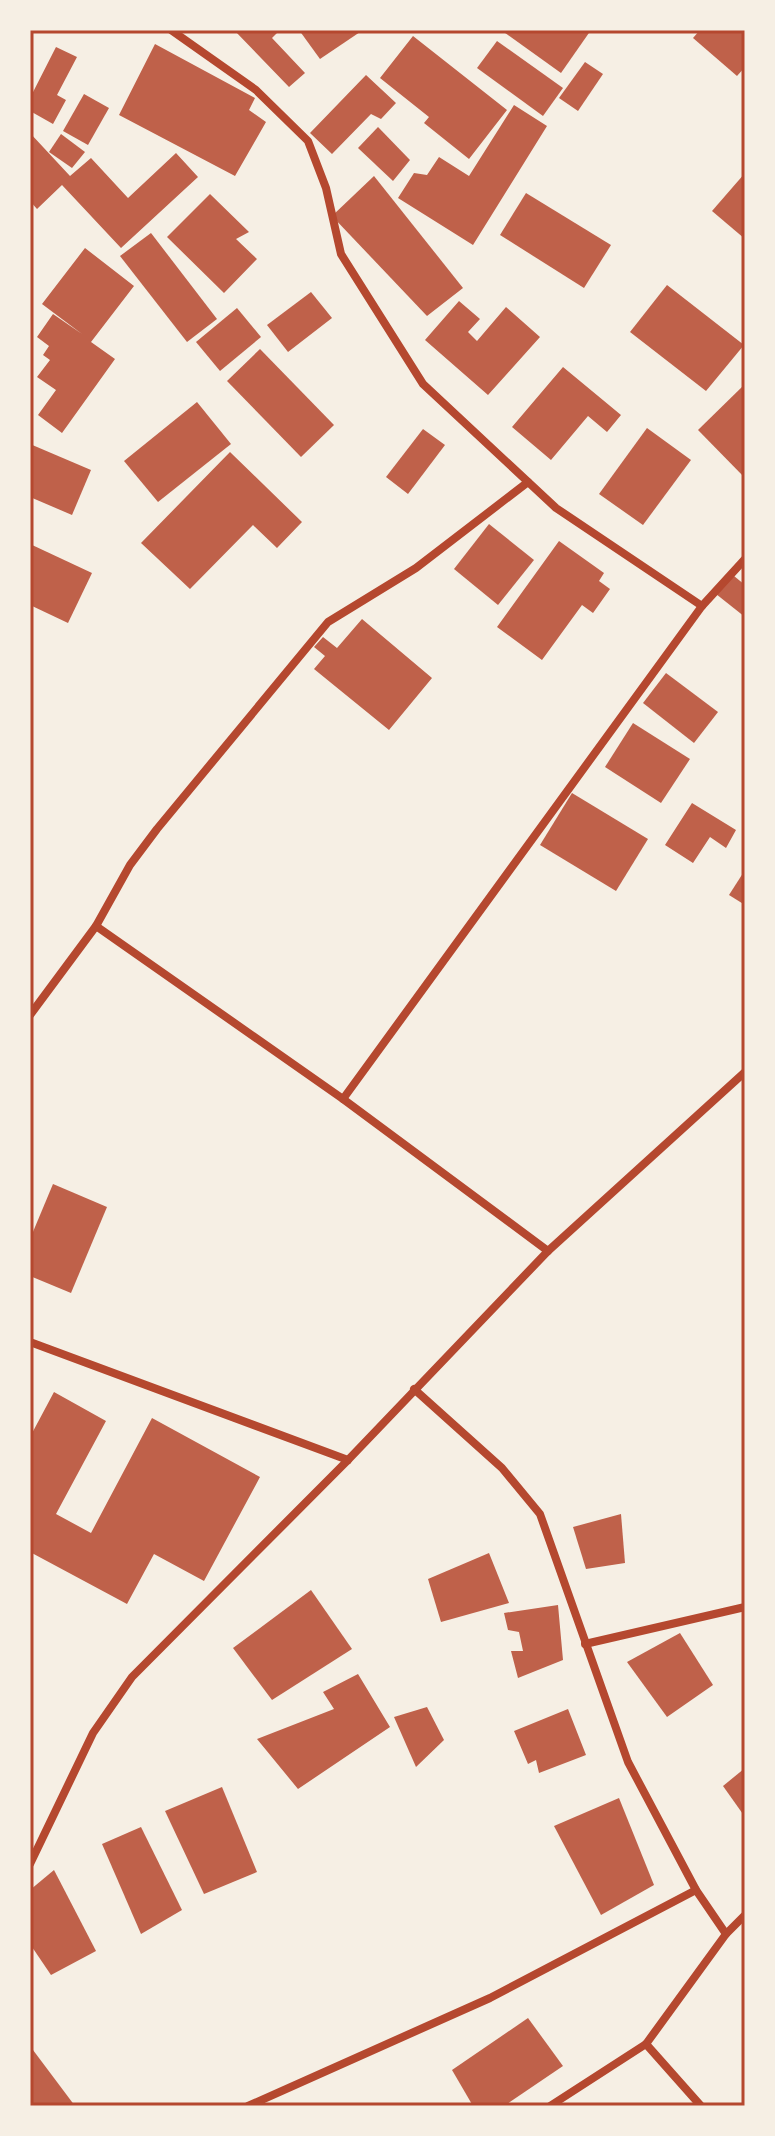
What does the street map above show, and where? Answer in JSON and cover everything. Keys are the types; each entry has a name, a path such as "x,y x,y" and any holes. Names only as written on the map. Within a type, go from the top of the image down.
{"street":[{"path":"171,30 256,90 308,141 326,188 341,254 423,384 556,508 702,606"},
{"path":"30,1015 96,926 130,865 157,829 328,622 416,568 528,482"},
{"path":"343,1099 702,606 745,559"},
{"path":"96,926 343,1099 548,1251"},
{"path":"30,1864 93,1733 132,1677 348,1460 548,1251 745,1072"},
{"path":"30,1342 348,1460"},
{"path":"414,1389 502,1468 540,1514 628,1762 696,1890 726,1934"},
{"path":"585,1644 745,1607"},
{"path":"248,2106 490,1998 696,1890"},
{"path":"550,2106 646,2044 726,1934 745,1915"},
{"path":"646,2044 701,2106"}],"building":[{"path":"234,30 280,30 272,38 305,73 289,87"},
{"path":"299,30 363,30 320,59"},
{"path":"501,30 591,30 561,73"},
{"path":"700,30 745,30 745,67 737,76 693,38"},
{"path":"413,36 507,110 469,159 424,123 429,117 380,78"},
{"path":"497,41 563,88 543,116 477,68"},
{"path":"155,44 255,98 249,110 266,122 235,176 119,115"},
{"path":"56,47 77,57 57,95 66,100 53,124 30,111 30,98"},
{"path":"585,62 603,74 578,111 559,98"},
{"path":"366,75 396,103 381,119 371,114 332,154 310,133"},
{"path":"84,94 109,108 88,145 63,131"},
{"path":"514,105 547,126 473,245 398,198 414,173 427,175 439,157 469,176"},
{"path":"378,127 410,160 393,181 358,148"},
{"path":"30,133 70,176 91,158 128,198 176,153 198,177 121,248 62,185 37,209 30,201"},
{"path":"61,134 85,152 72,168 49,152"},
{"path":"745,173 745,239 712,211"},
{"path":"374,176 463,288 427,316 332,216"},
{"path":"526,193 611,245 584,288 500,235"},
{"path":"210,194 249,232 236,239 257,259 224,293 167,237"},
{"path":"151,233 217,319 187,342 120,256"},
{"path":"85,248 134,286 91,342 115,359 62,433 38,415 56,390 37,377 50,360 43,355 49,346 37,337 53,314 82,334 42,304"},
{"path":"667,285 744,345 706,391 630,332"},
{"path":"311,292 332,318 288,352 267,325"},
{"path":"459,301 480,319 468,332 477,341 506,307 540,337 488,395 425,340"},
{"path":"237,308 261,337 220,371 196,342"},
{"path":"260,349 334,425 301,457 227,381"},
{"path":"563,367 621,415 607,432 588,416 551,460 512,427"},
{"path":"745,384 745,478 698,430"},
{"path":"197,402 231,444 158,502 124,461"},
{"path":"647,428 691,460 643,525 599,494"},
{"path":"423,429 445,445 408,494 386,477"},
{"path":"30,444 91,470 72,515 30,497"},
{"path":"230,452 302,522 277,548 253,525 190,589 141,543"},
{"path":"489,524 534,560 498,605 454,569"},
{"path":"559,541 604,573 599,581 610,589 593,613 582,605 542,660 497,627"},
{"path":"30,544 92,573 68,623 30,605"},
{"path":"734,576 745,585 745,617 716,594"},
{"path":"362,619 432,678 389,730 314,669 325,656 314,647 323,637 337,648"},
{"path":"666,673 718,712 694,743 643,703"},
{"path":"633,723 690,759 661,803 605,767"},
{"path":"572,793 648,839 616,891 540,845"},
{"path":"692,803 736,830 726,848 710,837 693,863 665,845"},
{"path":"745,870 745,905 729,895"},
{"path":"53,1184 107,1207 71,1293 30,1276 30,1239"},
{"path":"54,1392 106,1421 56,1514 91,1533 152,1418 260,1477 204,1581 154,1554 127,1604 30,1552 30,1437"},
{"path":"621,1514 625,1563 586,1569 573,1527"},
{"path":"489,1553 509,1603 441,1622 428,1579"},
{"path":"311,1590 352,1649 272,1700 233,1648"},
{"path":"558,1605 563,1660 518,1678 511,1651 523,1651 519,1632 508,1630 504,1613"},
{"path":"680,1633 713,1685 667,1717 627,1662"},
{"path":"358,1674 390,1727 298,1789 257,1739 334,1709 323,1692"},
{"path":"427,1707 444,1740 416,1767 394,1717"},
{"path":"568,1709 586,1755 539,1773 536,1760 528,1764 514,1731"},
{"path":"745,1768 745,1817 723,1786"},
{"path":"222,1787 257,1872 204,1894 165,1811"},
{"path":"619,1798 654,1885 601,1915 554,1826"},
{"path":"141,1827 182,1910 141,1934 102,1844"},
{"path":"54,1870 96,1951 51,1975 30,1944 30,1890"},
{"path":"528,2018 563,2066 504,2106 473,2106 452,2070"},
{"path":"30,2046 75,2106 30,2106"}]}
